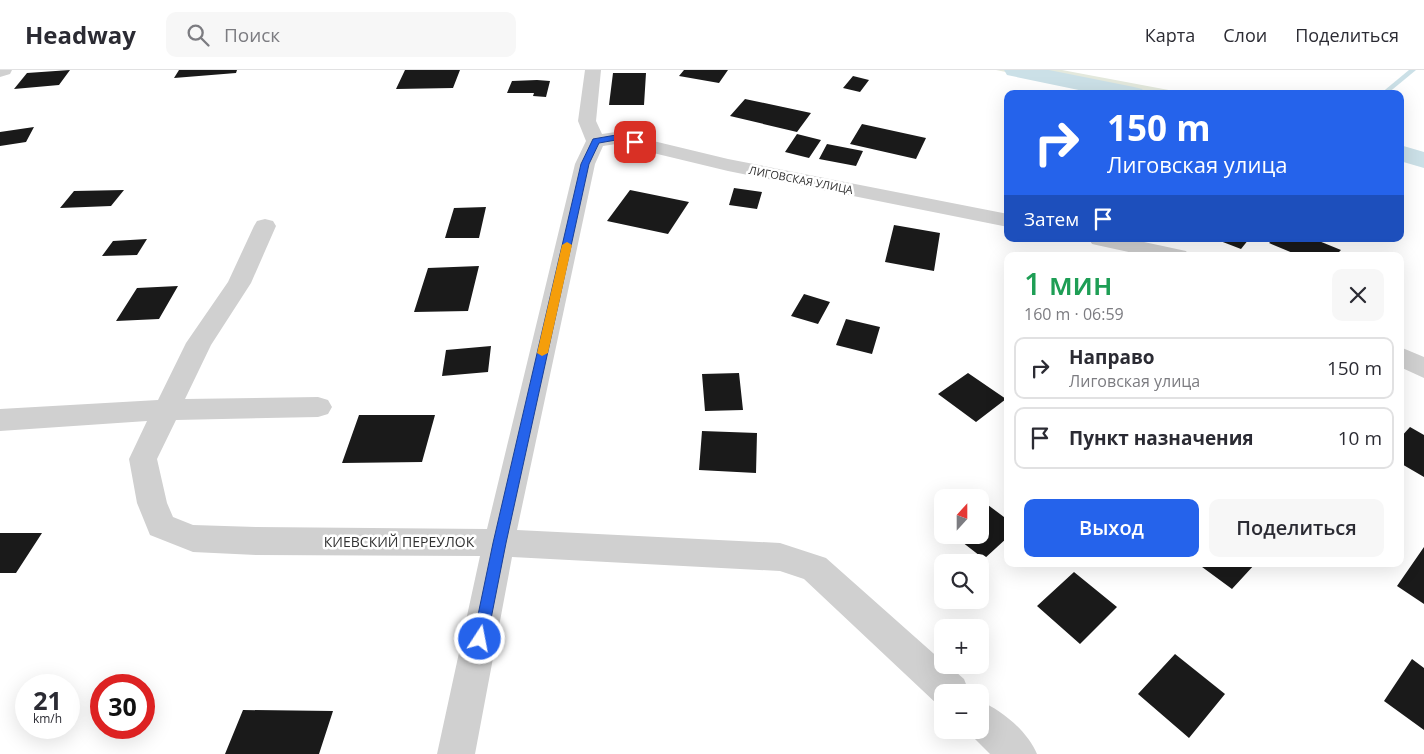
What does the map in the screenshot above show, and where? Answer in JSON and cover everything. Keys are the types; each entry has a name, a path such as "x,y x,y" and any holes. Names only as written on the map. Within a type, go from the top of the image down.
{"street":[{"path":"0,72 4,70"},
{"path":"456,754 499,543 585,164 596,141 587,121 593,70"},
{"name":"ЛИГОВСКАЯ УЛИЦА","path":"596,141 616,138 728,165 1004,219"},
{"name":"КИЕВСКИЙ ПЕРЕУЛОК","path":"265,226 239,283 199,343 143,459 152,503 161,526 192,538 256,541 499,543 780,556 815,568 942,684"},
{"path":"1114,242 1160,252"},
{"path":"1404,358 1424,369"},
{"path":"0,420 165,410 318,407"},
{"path":"989,727 1018,754"}],"shaded area":[{"path":"996,70 1062,70 1169,90 1093,90"},
{"path":"1404,149 1424,154 1424,167 1404,161"}],"building":[{"path":"70,70 59,85 14,89 27,73"},
{"path":"179,70 237,70 236,73 174,78"},
{"path":"405,70 460,70 453,88 396,89"},
{"path":"684,70 728,70 719,83 679,76"},
{"path":"613,73 646,73 644,105 609,105"},
{"path":"853,76 869,80 860,92 843,88"},
{"path":"512,81 550,81 546,97 533,96 534,93 507,93"},
{"path":"745,99 811,113 797,132 730,116"},
{"path":"862,124 926,138 916,159 850,144"},
{"path":"34,127 26,142 0,146 0,132"},
{"path":"797,134 821,140 809,158 785,152"},
{"path":"827,144 863,151 856,166 819,159"},
{"path":"734,188 762,192 757,209 729,205"},
{"path":"124,190 111,206 60,208 74,191"},
{"path":"630,190 689,202 668,234 607,221"},
{"path":"486,207 479,238 445,238 454,208"},
{"path":"894,225 940,233 934,271 885,262"},
{"path":"147,239 137,255 102,256 113,241"},
{"path":"1223,242 1247,242 1241,249"},
{"path":"1321,242 1341,250 1339,252 1290,252 1269,243"},
{"path":"479,266 468,311 414,312 428,268"},
{"path":"178,286 159,319 116,321 137,288"},
{"path":"804,294 830,302 818,324 791,316"},
{"path":"846,319 880,327 872,354 836,345"},
{"path":"491,346 488,372 442,376 446,350"},
{"path":"739,373 743,410 705,411 702,374"},
{"path":"968,373 1004,398 1004,401 976,422 938,394"},
{"path":"359,415 435,415 422,462 342,463"},
{"path":"1410,427 1424,435 1424,477 1404,465 1404,434"},
{"path":"702,431 757,433 756,473 699,470"},
{"path":"989,506 1004,517 1004,541 989,554 978,554 965,544 989,544"},
{"path":"0,533 42,533 16,573 0,573"},
{"path":"1424,547 1424,604 1397,586"},
{"path":"1202,567 1252,567 1232,589"},
{"path":"1074,572 1117,607 1080,644 1037,606"},
{"path":"1175,654 1225,694 1189,738 1138,694"},
{"path":"1412,659 1424,668 1424,730 1384,701"},
{"path":"243,710 333,711 319,754 225,754"}],"waterway":[{"path":"1015,70 1114,90"},
{"path":"1388,90 1413,70"},
{"path":"1404,154 1424,160"}],"slow traffic":[{"path":"542,353 567,245"}],"route":[{"path":"480,639 499,543 585,164 596,141 616,138 635,142"}]}
